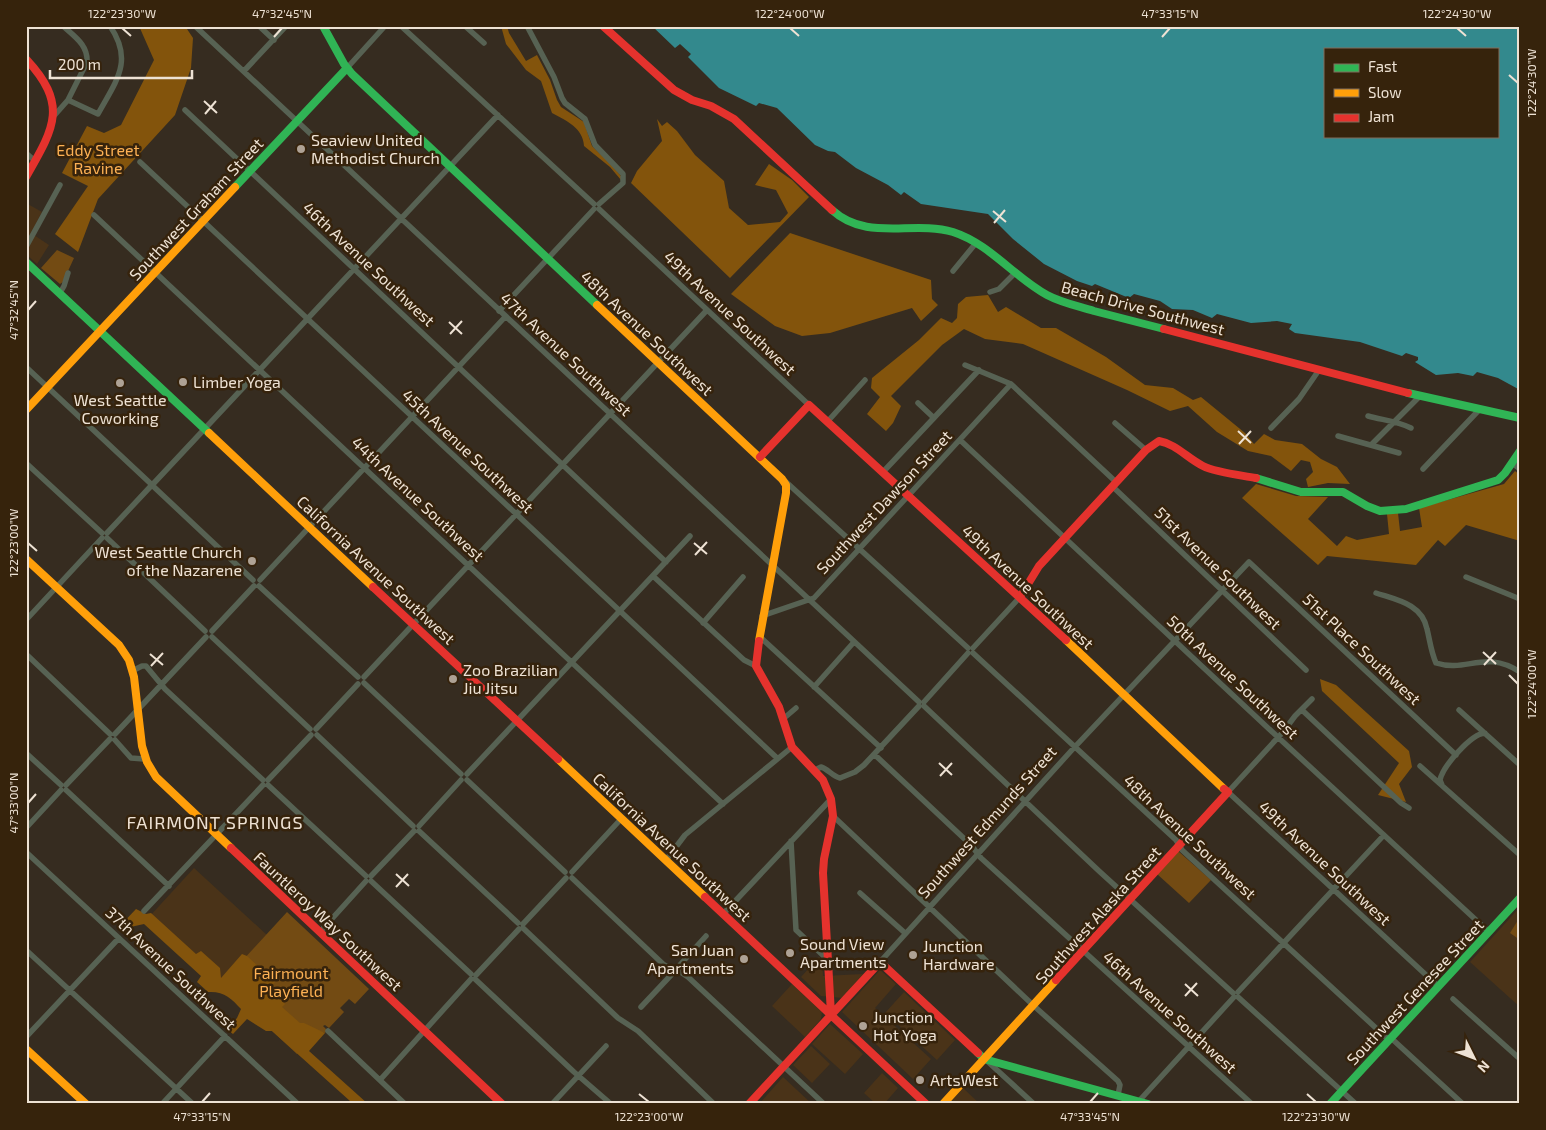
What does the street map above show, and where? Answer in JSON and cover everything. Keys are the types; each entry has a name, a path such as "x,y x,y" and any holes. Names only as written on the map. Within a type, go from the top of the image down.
{"street":[{"path":"53,117 68,100 87,62 84,46 63,26"},
{"path":"68,100 97,114 109,94 122,64 122,53 110,26"},
{"name":"47th Avenue Southwest","path":"195,26 1130,899 1356,1104"},
{"path":"260,26 274,40"},
{"path":"244,71 286,26"},
{"name":"48th Avenue Southwest","path":"323,26 347,68 450,167 782,479 970,650 1179,845 1182,850 1463,1104"},
{"name":"Southwest Graham Street","path":"26,410 385,26"},
{"name":"49th Avenue Southwest","path":"401,26 1438,986"},
{"path":"466,26 484,43"},
{"path":"499,311 596,207 621,185 624,179 620,170 595,145 585,119 565,103 554,77 527,26"},
{"name":"Beach Drive Southwest","path":"603,26 674,90 692,100 711,106 734,119 835,213 850,224 875,230 918,227 951,232 976,243 1045,293 1061,302 1420,396 1520,418"},
{"path":"26,59 49,85 53,100 53,117 46,139 26,177"},
{"name":"46th Avenue Southwest","path":"185,110 666,562"},
{"path":"26,620 498,116"},
{"path":"26,153 35,161"},
{"name":"45th Avenue Southwest","path":"140,162 777,758"},
{"path":"26,247 60,185"},
{"name":"44th Avenue Southwest","path":"94,215 723,804"},
{"path":"953,271 976,243"},
{"name":"California Avenue Southwest","path":"26,262 101,330 926,1104"},
{"path":"990,292 999,289 1016,272"},
{"path":"60,293 68,274"},
{"path":"144,911 314,732 707,310"},
{"path":"26,828 505,317"},
{"name":"51st Avenue Southwest","path":"965,364 1011,384 1257,625 1306,670"},
{"path":"26,367 663,964 688,977 824,1104"},
{"path":"883,472 979,370"},
{"path":"1271,428 1299,399 1319,370"},
{"path":"828,421 864,380"},
{"name":"Southwest Dawson Street","path":"762,616 810,600 860,549 1011,384"},
{"path":"1372,444 1420,396"},
{"path":"918,403 934,418"},
{"path":"760,457 809,405"},
{"path":"1423,469 1479,410"},
{"path":"1368,416 1398,422 1410,428"},
{"path":"1115,423 1146,450"},
{"path":"1338,436 1399,453"},
{"name":"50th Avenue Southwest","path":"960,440 1278,738 1489,932"},
{"path":"815,770 821,767 825,768 832,775 840,778 860,770 1020,598 1034,573 1064,538 1154,442 1162,440 1170,443 1188,458 1204,467 1265,480 1295,491 1343,492 1373,509 1387,511 1406,509 1428,503 1498,480 1520,451"},
{"path":"26,463 618,1018 638,1032 714,1104"},
{"path":"1512,463 1520,469"},
{"path":"782,479 786,486 786,492 762,616 756,666 773,696 792,747 823,780 831,799 833,816 823,873 831,1014"},
{"path":"320,932 690,536"},
{"name":"Fauntleroy Way Southwest","path":"26,559 126,653 134,670 140,742 144,759 149,769 162,785 502,1104"},
{"name":"Southwest Edmunds Street","path":"749,1104 1025,801 1249,562"},
{"name":"51st Place Southwest","path":"1249,562 1456,755"},
{"path":"653,576 744,660 756,666"},
{"path":"703,623 743,576"},
{"path":"1466,577 1520,599"},
{"path":"1376,593 1406,603 1417,610 1427,626 1431,654 1436,663 1447,667 1494,661 1510,666 1520,672"},
{"path":"759,636 880,748"},
{"path":"814,686 854,642"},
{"path":"26,654 112,737 131,758 144,759"},
{"path":"134,670 146,666 162,684 266,783 611,1104"},
{"name":"Southwest Alaska Street","path":"943,1104 1312,699"},
{"path":"783,719 796,708"},
{"path":"1302,710 1401,803 1409,808"},
{"path":"1458,710 1520,765"},
{"path":"1442,785 1440,780 1444,770 1456,755 1475,735 1484,733"},
{"path":"666,860 685,835 792,747"},
{"path":"26,753 168,886"},
{"name":"46th Avenue Southwest","path":"875,755 1083,952 1252,1104"},
{"path":"1420,766 1520,855"},
{"path":"724,913 831,799"},
{"path":"833,816 1034,1006 1118,1081 1120,1085 1118,1096"},
{"path":"380,1080 473,977 622,819"},
{"path":"1138,1102 1384,835"},
{"path":"791,841 796,930 828,960"},
{"name":"37th Avenue Southwest","path":"26,852 298,1104"},
{"path":"860,893 905,934"},
{"name":"Southwest Genesee Street","path":"1330,1104 1520,898"},
{"path":"641,1007 706,936"},
{"path":"26,1037 119,938"},
{"path":"26,950 193,1104"},
{"path":"880,962 1034,1104"},
{"path":"1453,999 1520,1059"},
{"path":"328,1031 404,1104"},
{"path":"162,1104 225,1036"},
{"path":"552,1104 606,1046"},
{"path":"26,1049 86,1104"},
{"path":"984,1059 1148,1104"},
{"path":"1009,1066 1007,1075 1012,1084"}],"shaded area":[{"path":"26,203 42,212 31,233 49,245 37,264 26,254"},
{"path":"194,868 267,935 221,984 149,917"},
{"path":"1520,907 1520,1007 1470,962"},
{"path":"819,957 822,960 823,976 863,974 843,998 821,996 801,977"},
{"path":"880,970 896,984 875,1008 931,1059 913,1079 842,1012"},
{"path":"792,984 822,1012 821,1019 805,1037 772,1006"},
{"path":"904,992 955,1040 937,1060 885,1013"},
{"path":"830,1024 863,1054 845,1074 812,1044"},
{"path":"811,1046 830,1064 812,1083 793,1065"},
{"path":"882,1073 898,1088 884,1104 876,1104 864,1093"},
{"path":"783,1077 812,1104 759,1104"},
{"path":"963,1088 980,1104 949,1104"}],"green space":[{"name":"Eddy Street Ravine","path":"139,26 185,26 193,38 191,68 175,115 98,199 78,252 55,234 88,186 62,173 87,126 104,133 121,125 154,60"},
{"path":"501,26 507,26 509,33 526,61 537,55 561,107 584,122 592,146 611,164 621,176 621,180 610,167 584,146 581,134 573,126 552,113 541,81 526,70 506,44"},
{"path":"657,119 662,126 667,122 677,131 695,155 724,181 729,208 748,225 780,222 788,213 776,190 755,185 769,164 792,180 809,197 730,278 631,183 637,171 662,141"},
{"path":"790,233 931,280 932,299 938,305 921,321 912,308 830,333 802,336 775,326 731,294"},
{"path":"57,250 74,258 63,282 60,284 41,268"},
{"path":"988,295 998,312 1006,307 1041,328 1056,328 1106,357 1145,385 1173,388 1193,400 1201,397 1245,433 1254,444 1264,434 1275,440 1302,444 1321,459 1337,467 1350,484 1328,483 1308,487 1306,479 1313,472 1310,462 1301,460 1291,471 1271,456 1248,451 1217,432 1188,406 1170,411 1023,344 985,339 964,329 942,345 891,396 901,406 893,423 886,431 867,414 880,397 871,388 872,378 919,340 941,318 952,323 957,318 958,304 966,297"},
{"path":"1515,471 1520,475 1520,541 1466,525 1445,546 1438,540 1416,565 1327,556 1318,565 1242,498 1256,484 1296,496 1328,497 1308,519 1337,546 1346,536 1357,540 1389,534 1387,514 1398,513 1400,531 1422,527 1419,508 1504,484"},
{"path":"1320,679 1336,685 1409,751 1412,767 1399,784 1406,802 1378,795 1399,763 1322,691"},
{"path":"1178,851 1211,880 1189,903 1157,874"},
{"path":"136,909 146,914 151,913 196,954 201,951 220,968 221,978 242,954 247,956 275,982 270,988 285,1004 282,1007 300,1023 325,1033 309,1051 368,1104 348,1104 350,1101 272,1031 266,1031 247,1019 233,1034 227,1029 237,1018 241,1009 234,1002 223,994 208,992 197,982 201,976 144,924 121,931 118,928"},
{"name":"Fairmount Playfield","path":"287,912 369,989 355,1004 349,999 340,1008 344,1012 329,1028 325,1025 323,1026 327,1030 325,1033 319,1031 297,1054 221,984"},
{"path":"1520,917 1520,940 1510,933"}],"water":[{"path":"652,26 1520,26 1520,390 1498,378 1477,372 1473,376 1458,373 1436,375 1415,362 1418,360 1418,357 1406,353 1402,356 1360,342 1295,333 1289,329 1292,324 1277,321 1251,323 1217,314 1212,318 1193,310 1172,309 1160,301 1134,294 1129,298 1095,284 1092,286 1077,281 1044,264 1013,239 988,214 921,204 904,192 901,195 888,185 856,168 835,152 815,145 777,108 759,103 756,106 719,88 688,57 691,54 680,44 675,48"}],"traffic: fast":[{"path":"323,26 344,64 352,74 597,305"},
{"path":"235,187 347,68"},
{"path":"832,210 846,220 875,228 922,228 953,232 979,244 1035,288 1053,298 1164,329"},
{"path":"26,262 209,433"},
{"path":"1408,393 1520,418"},
{"path":"1256,478 1301,492 1343,492 1380,511 1406,509 1498,480 1520,451"},
{"path":"1330,1104 1520,898"},
{"path":"978,1053 984,1059 1148,1104"}],"traffic: slow":[{"path":"26,410 235,187"},
{"path":"597,305 782,479 786,485 759,641"},
{"path":"209,433 373,587"},
{"path":"26,559 119,645 129,660 134,677 142,746 147,762 156,777 231,848"},
{"path":"1066,640 1224,789"},
{"path":"558,759 705,897"},
{"path":"943,1104 1056,980"},
{"path":"26,1049 86,1104"}],"traffic: jam":[{"path":"603,26 674,90 692,100 711,106 734,119 832,210"},
{"path":"26,59 48,90 53,117 44,144 26,177"},
{"path":"1164,329 1408,393"},
{"path":"760,457 809,405 1066,640"},
{"path":"1020,597 1039,566 1146,450 1159,441 1171,445 1197,463 1209,468 1256,478"},
{"path":"373,587 558,759"},
{"path":"759,641 756,666 779,707 792,747 823,780 831,799 833,816 823,873 831,1014"},
{"path":"1056,980 1228,792 1224,789"},
{"path":"231,848 502,1104"},
{"path":"705,897 926,1104"},
{"path":"749,1104 880,962 978,1053"}],"place":[{"name":"Seaview United Methodist Church","path":"301,149"},
{"name":"Limber Yoga","path":"183,382"},
{"name":"West Seattle Coworking","path":"120,383"},
{"name":"West Seattle Church of the Nazarene","path":"252,561"},
{"name":"Zoo Brazilian Jiu Jitsu","path":"453,679"},
{"name":"Sound View Apartments","path":"790,953"},
{"name":"Junction Hardware","path":"913,955"},
{"name":"San Juan Apartments","path":"744,959"},
{"name":"Junction Hot Yoga","path":"863,1026"},
{"name":"ArtsWest","path":"920,1080"}],"district":[{"name":"FAIRMONT SPRINGS","path":"215,823"}]}
